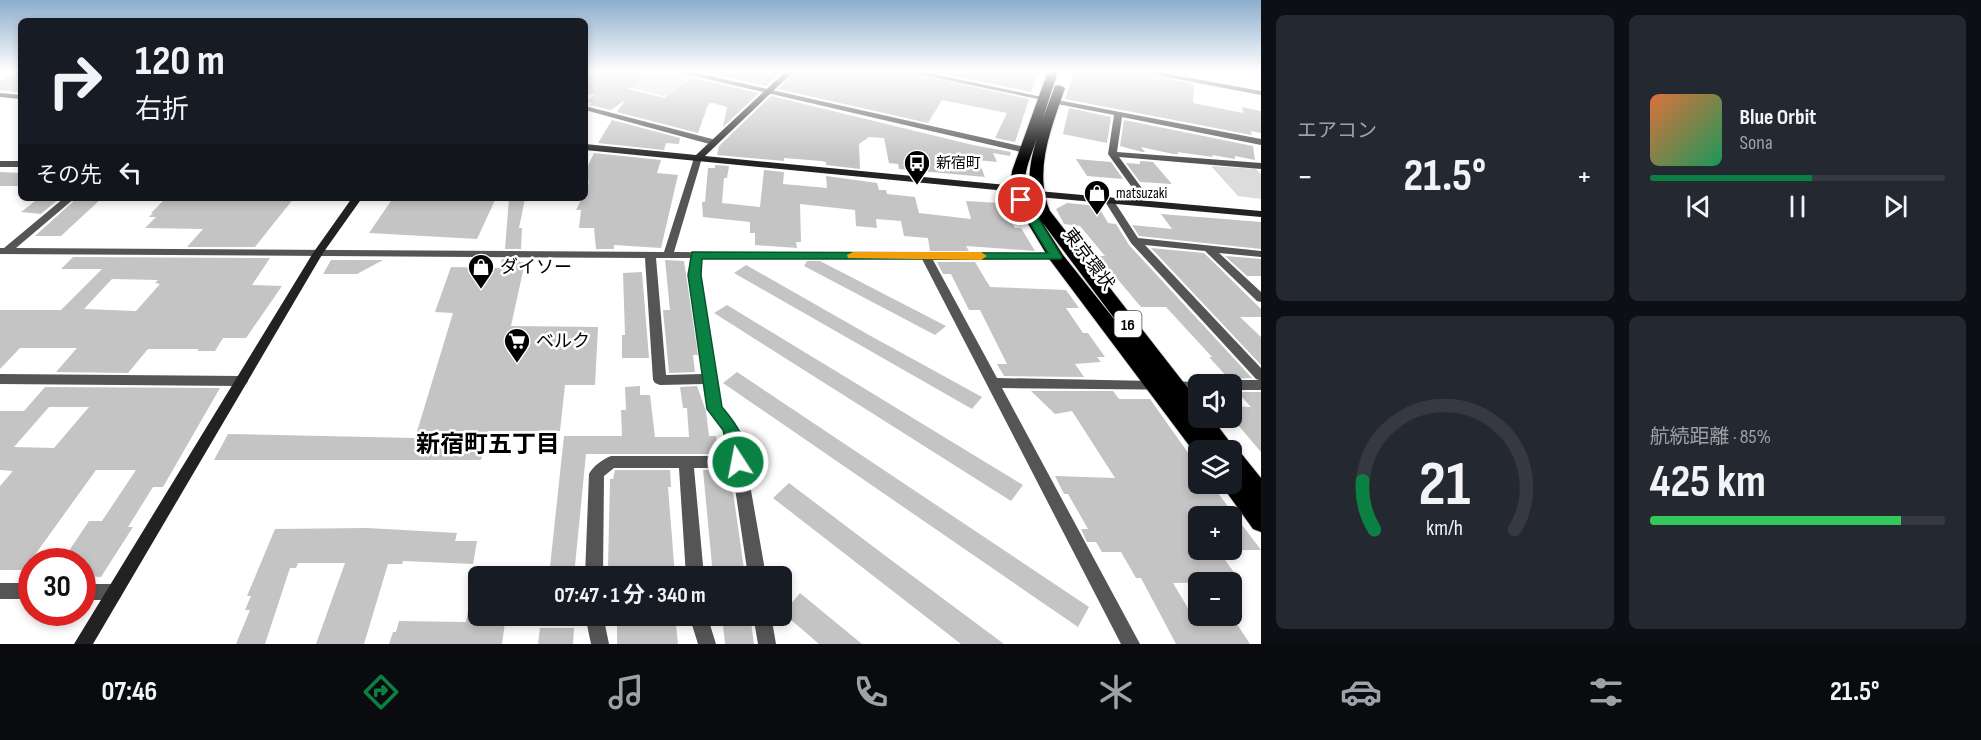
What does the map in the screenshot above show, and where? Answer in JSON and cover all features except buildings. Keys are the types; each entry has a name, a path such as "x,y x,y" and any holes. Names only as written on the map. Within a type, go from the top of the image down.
{"highway":[{"name":"東京環状","path":"1048,101 1024,150 1017,189 1030,217 1056,257 1165,386 1216,440"},
{"name":"東京環状","path":"1049,101 1040,153 1037,190 1046,217 1107,296 1199,440"},
{"path":"1242,471 1261,495"},
{"path":"1239,494 1261,522"}],"street":[{"path":"668,255 698,158 757,101"},
{"path":"807,101 1024,150"},
{"path":"1054,101 1261,142"},
{"path":"588,109 713,142"},
{"path":"1118,114 1112,154 1142,195"},
{"path":"588,147 1017,189 1142,195 1261,206"},
{"path":"1112,154 1261,166"},
{"path":"0,164 18,164"},
{"path":"1037,190 1109,200 1261,214"},
{"path":"1109,200 1135,242 1261,376"},
{"path":"2,253 66,201"},
{"path":"83,644 318,253 355,201"},
{"path":"1135,242 1261,254"},
{"path":"1209,249 1261,298"},
{"path":"2,253 1056,257"},
{"path":"650,255 660,380 710,379"},
{"path":"696,255 695,275 714,409 733,433 754,566"},
{"path":"924,255 1131,644"},
{"path":"0,379 241,381"},
{"path":"992,383 1188,385"},
{"path":"1242,385 1261,385"},
{"path":"594,566 597,474 611,462 738,462"},
{"path":"686,463 694,566"},
{"path":"0,591 18,591"},
{"path":"96,592 114,592"},
{"path":"596,626 600,644"},
{"path":"701,626 706,644"},
{"path":"764,626 767,644"}],"shaded area":[{"path":"683,101 713,101 706,107"},
{"path":"1211,166 1256,169 1261,174 1261,199 1238,196"}],"slow traffic":[{"path":"853,255 981,256"}],"place":[{"name":"新宿町","path":"917,186"},
{"name":"matsuzaki","path":"1097,216"},
{"name":"ダイソー","path":"481,290"},
{"name":"ベルク","path":"517,364"}],"district":[{"name":"新宿町五丁目","path":"488,444"}],"route":[{"path":"738,462 735,439 730,427 714,409 695,275 696,255 1056,257 1021,200"}]}
